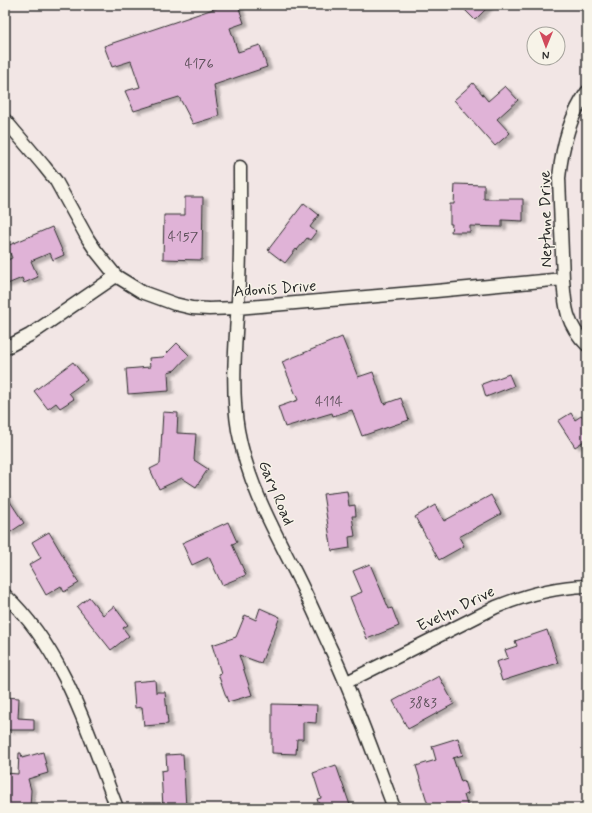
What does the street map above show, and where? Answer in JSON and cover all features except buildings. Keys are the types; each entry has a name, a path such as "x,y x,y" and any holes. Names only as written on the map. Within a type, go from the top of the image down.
{"street":[{"name":"Neptune Drive","path":"563,279 559,178 560,165 570,125 578,106 587,92"},
{"name":"Adonis Drive","path":"5,120 56,182 88,239 116,276 142,292 175,304 192,308 237,308 563,279"},
{"name":"Gary Road","path":"240,167 239,281 235,335 236,407 238,428 248,470 263,509 300,581 347,682 359,718 394,808"},
{"path":"5,348 30,334 116,276"},
{"path":"563,279 565,307 569,319 575,330 587,345"},
{"name":"Evelyn Drive","path":"347,682 510,601 555,589 587,586"},
{"path":"5,595 25,616 37,632 67,681 117,808"}]}
